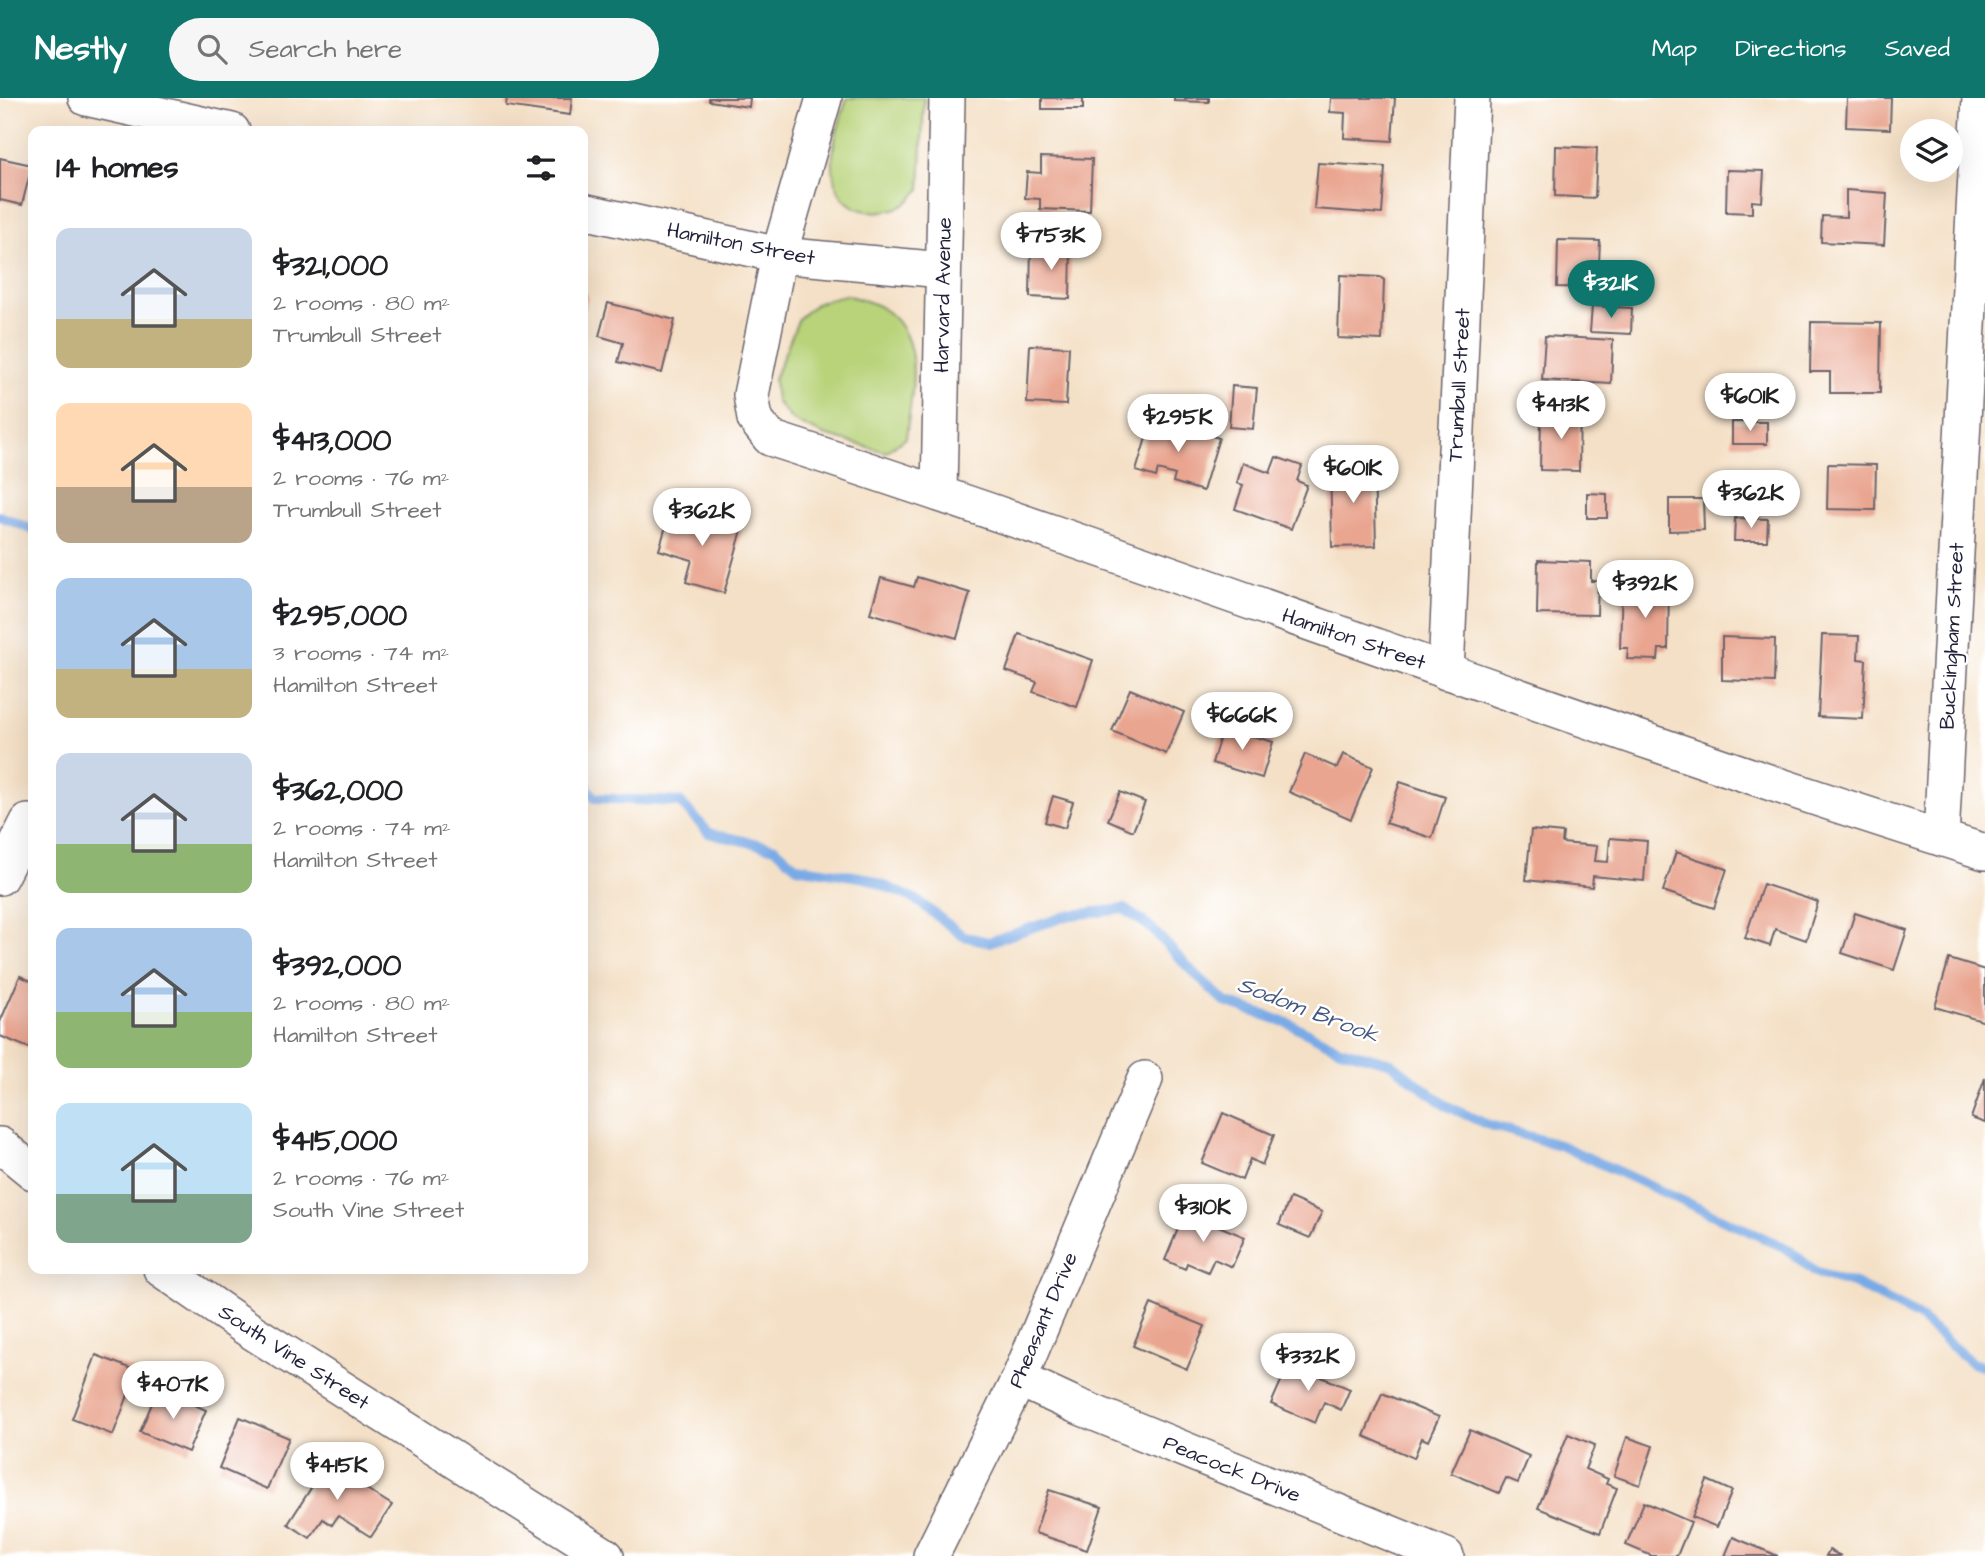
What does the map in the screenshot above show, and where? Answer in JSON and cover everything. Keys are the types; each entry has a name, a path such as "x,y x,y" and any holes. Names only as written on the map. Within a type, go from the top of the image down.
{"street":[{"path":"86,98 210,126"},
{"path":"779,255 824,98"},
{"name":"Harvard Avenue","path":"939,492 947,98"},
{"name":"Trumbull Street","path":"1446,671 1472,98"},
{"name":"Buckingham Street","path":"1941,838 1980,98"},
{"name":"Hamilton Street","path":"588,212 779,255 943,270"},
{"name":"Hamilton Street","path":"779,255 751,395 755,419 770,438 939,492 1446,671 1985,852"},
{"path":"0,877 28,822"},
{"name":"Pheasant Drive","path":"931,1556 1019,1379 1145,1079"},
{"path":"0,1145 28,1168"},
{"name":"South Vine Street","path":"167,1274 262,1339 592,1552"},
{"name":"Peacock Drive","path":"1019,1379 1075,1405 1446,1556"}],"green space":[{"path":"847,98 924,98 920,190 902,206 883,211 863,210 848,202 837,188 833,150"},
{"path":"846,295 882,308 896,320 911,350 912,385 906,438 886,452 824,435 792,420 776,401 774,379 799,318 817,303"}],"building":[{"path":"507,98 572,98 570,115 506,106"},
{"path":"709,98 750,98 749,107 709,101"},
{"path":"1042,98 1083,98 1083,109 1042,109"},
{"path":"1174,98 1209,98 1209,102 1174,101"},
{"path":"1331,98 1395,98 1392,141 1344,138 1345,113 1330,112"},
{"path":"1847,98 1891,98 1890,129 1846,127"},
{"path":"1556,146 1597,148 1595,198 1555,196"},
{"path":"1041,157 1092,159 1090,211 1040,209 1040,199 1025,198 1027,172 1041,173"},
{"path":"0,158 28,164 28,181 22,205 0,200"},
{"path":"1318,163 1385,167 1382,214 1314,209"},
{"path":"1727,170 1764,171 1762,202 1752,201 1752,213 1726,212"},
{"path":"1846,190 1887,193 1884,245 1821,242 1822,216 1846,217"},
{"path":"1558,240 1600,241 1596,288 1557,287"},
{"path":"1031,245 1071,246 1070,299 1030,297"},
{"path":"1340,275 1380,277 1384,280 1382,340 1338,338"},
{"path":"608,303 675,320 662,373 618,362 623,343 599,336"},
{"path":"1592,306 1632,308 1631,334 1590,332"},
{"path":"1811,322 1881,323 1880,393 1830,393 1830,372 1810,372"},
{"path":"1545,336 1613,340 1611,384 1542,380"},
{"path":"1030,345 1069,347 1066,405 1027,403"},
{"path":"1232,386 1257,388 1253,429 1229,427"},
{"path":"1564,406 1580,406 1579,471 1540,470 1541,417 1564,417"},
{"path":"1152,418 1219,438 1203,491 1173,482 1175,475 1158,470 1156,477 1136,471"},
{"path":"1732,422 1767,422 1767,444 1732,444"},
{"path":"1276,457 1302,466 1297,481 1307,485 1291,529 1235,509 1243,485 1237,483 1243,463 1270,473"},
{"path":"1374,463 1376,546 1332,547 1330,464"},
{"path":"1828,464 1876,465 1875,510 1827,509"},
{"path":"1587,493 1607,494 1607,518 1587,518"},
{"path":"1669,499 1703,499 1704,530 1669,531"},
{"path":"671,509 742,530 724,593 686,582 692,560 659,550"},
{"path":"1735,518 1768,519 1767,541 1734,541"},
{"path":"1538,560 1591,562 1591,581 1598,581 1597,615 1537,614"},
{"path":"917,577 970,593 957,638 870,613 881,578 914,587"},
{"path":"1622,583 1669,584 1668,649 1659,649 1658,660 1627,659 1628,648 1620,648"},
{"path":"1019,634 1093,660 1077,707 1033,692 1037,682 1006,671"},
{"path":"1822,635 1859,636 1858,659 1866,660 1863,719 1818,717"},
{"path":"1722,637 1775,639 1774,682 1722,680"},
{"path":"1130,689 1184,712 1166,754 1112,731"},
{"path":"1223,727 1273,742 1262,778 1212,763"},
{"path":"1305,754 1337,768 1343,754 1373,767 1351,819 1289,792"},
{"path":"1400,782 1445,797 1432,838 1386,823"},
{"path":"1120,792 1145,802 1133,831 1108,820"},
{"path":"1053,796 1073,802 1065,828 1045,822"},
{"path":"1531,830 1563,833 1562,843 1597,846 1595,861 1608,862 1610,838 1647,841 1644,881 1593,876 1592,887 1526,880"},
{"path":"1676,852 1727,869 1714,908 1663,891"},
{"path":"1763,884 1818,902 1806,940 1775,929 1770,946 1745,938"},
{"path":"1855,913 1907,930 1894,970 1842,953"},
{"path":"1949,959 1985,970 1985,1022 1935,1007"},
{"path":"20,976 28,980 28,1048 0,1036 0,1022"},
{"path":"1985,1078 1985,1123 1971,1118"},
{"path":"1223,1113 1274,1135 1262,1165 1250,1159 1242,1180 1202,1163"},
{"path":"1290,1198 1322,1212 1310,1238 1279,1225"},
{"path":"1185,1212 1245,1237 1232,1267 1214,1259 1208,1272 1187,1263 1185,1269 1165,1260"},
{"path":"1151,1304 1205,1326 1187,1369 1133,1346"},
{"path":"96,1355 137,1371 113,1435 72,1419"},
{"path":"1289,1363 1350,1389 1341,1410 1324,1402 1315,1423 1271,1404"},
{"path":"158,1389 206,1410 188,1452 140,1432"},
{"path":"1382,1393 1439,1417 1428,1441 1422,1438 1414,1458 1364,1436"},
{"path":"240,1417 289,1438 267,1489 219,1468"},
{"path":"1470,1430 1529,1456 1518,1483 1506,1478 1499,1493 1451,1473"},
{"path":"1568,1434 1595,1445 1585,1469 1608,1479 1606,1484 1617,1488 1600,1533 1538,1508"},
{"path":"1627,1437 1653,1446 1640,1485 1614,1476"},
{"path":"316,1457 392,1505 371,1537 338,1516 332,1525 323,1519 310,1538 288,1524 311,1488 300,1481"},
{"path":"1707,1480 1732,1491 1717,1527 1692,1517"},
{"path":"1049,1490 1102,1507 1087,1550 1035,1533"},
{"path":"1644,1502 1691,1522 1677,1556 1652,1556 1626,1545"},
{"path":"1733,1537 1778,1556 1725,1556"},
{"path":"1829,1550 1841,1556 1826,1556"}],"waterway":[{"name":"Sodom Brook","path":"0,516 28,528"},
{"name":"Sodom Brook","path":"588,789 595,798 680,802 709,833 775,848 797,867 866,878 915,899 963,936 989,942 1070,915 1124,909 1149,926 1225,1002 1288,1023 1340,1049 1391,1063 1445,1105 1486,1124 1562,1146 1786,1248 1817,1273 1855,1284 1917,1316 1972,1363 1985,1367"}]}
